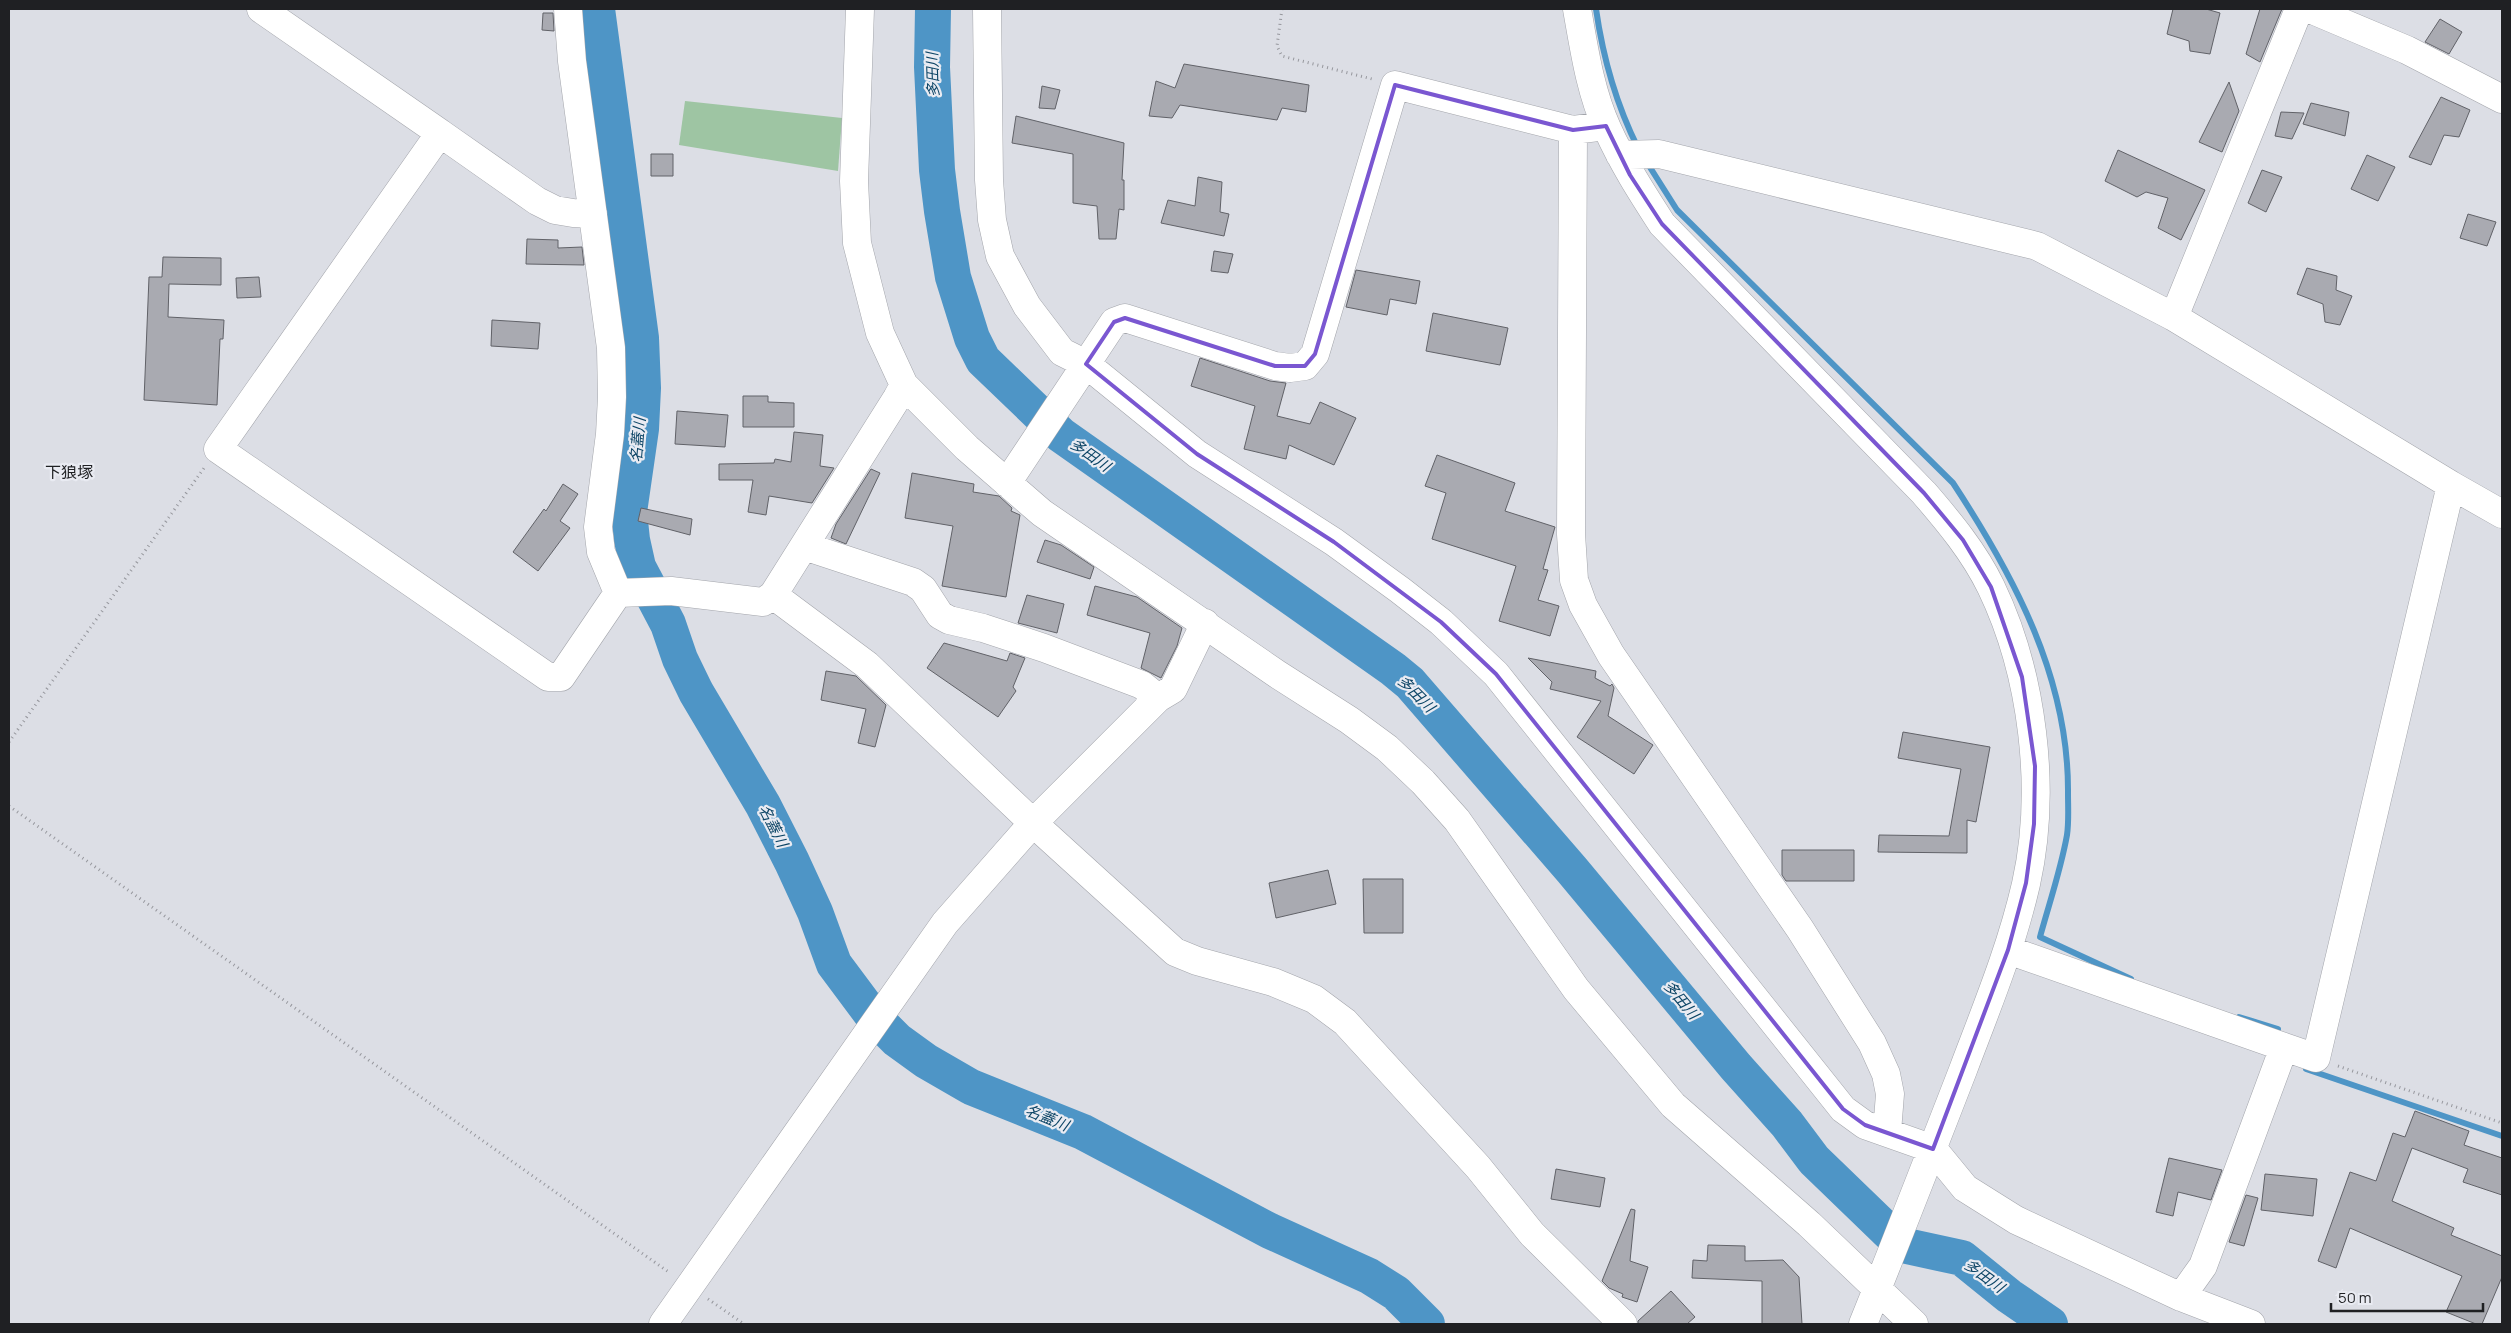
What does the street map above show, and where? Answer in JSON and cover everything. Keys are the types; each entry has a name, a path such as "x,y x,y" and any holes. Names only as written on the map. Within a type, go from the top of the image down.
{"street":[{"path":"262,9 537,201 555,210 573,214 593,214"},
{"path":"568,9 572,61 611,348 612,398 610,434 598,527 602,552 623,592"},
{"path":"860,9 854,181 857,243 880,333 904,385 967,448 1011,477 1042,513 1277,674 1349,720 1387,748 1457,820 1576,989 1673,1105 1880,1281 1914,1324"},
{"path":"987,9 989,180 992,220 1000,256 1027,306 1062,352 1197,454 1334,542 1400,590 1441,622 1496,674 1843,1108 1865,1125 1887,1132 1929,1158 1964,1188 2016,1220 2181,1297 2251,1324"},
{"path":"1577,9 1586,62 1606,126 1634,155 1659,154 2037,246 2174,317 2502,514"},
{"path":"2174,317 2299,9"},
{"path":"2310,9 2407,50 2502,99"},
{"path":"1011,477 1114,322 1125,318 1275,366 1290,368 1305,366 1315,354 1395,85 1573,130 1606,126"},
{"path":"1573,130 1571,534 1574,580 1583,606 1611,655 1800,929 1872,1043 1886,1074 1890,1094 1887,1132"},
{"path":"440,133 218,449 548,677 561,677 623,592"},
{"path":"1634,155 1630,175 1662,224 1924,493 1963,540 1991,587 2022,677 2035,766 2033,834 2026,882 2008,950 1929,1158 1863,1324"},
{"path":"623,592 671,590 764,602 773,595 904,385"},
{"path":"2008,950 2316,1058 2451,485"},
{"path":"804,546 913,582 923,589 940,615 949,620 1009,637 1142,685 1158,698"},
{"path":"773,595 867,665 1033,823 1176,952 1197,961 1273,982 1314,999 1345,1022 1478,1167 1532,1234 1623,1324"},
{"path":"663,1324 945,922 1033,823 1158,698 1172,689 1205,623"},
{"path":"2181,1297 2203,1266 2284,1047"}],"path":[{"path":"1282,9 1276,46 1282,56 1395,85"},
{"path":"9,742 218,449"},
{"path":"9,806 744,1324"},
{"path":"2316,1058 2502,1123"}],"highlighted area":[{"path":"1395,85 1573,130 1606,126 1630,175 1662,224 1924,493 1963,540 1991,587 2022,677 2035,766 2034,824 2026,883 2008,950 1933,1149 1865,1125 1843,1109 1496,674 1441,622 1334,542 1197,454 1086,364 1114,322 1125,318 1275,366 1305,366 1315,354"}],"green space":[{"path":"685,101 842,118 838,171 679,145"}],"building":[{"path":"2173,9 2206,9 2220,13 2210,54 2190,51 2189,41 2167,34"},
{"path":"2260,9 2282,9 2260,62 2246,54"},
{"path":"543,13 553,13 554,31 542,30"},
{"path":"2440,19 2462,32 2449,54 2425,42"},
{"path":"1184,64 1309,85 1306,112 1282,108 1277,120 1180,105 1172,118 1149,116 1156,81 1175,88"},
{"path":"2229,82 2239,111 2222,152 2199,142"},
{"path":"1042,86 1060,90 1055,109 1039,108"},
{"path":"2441,97 2470,110 2459,137 2444,135 2431,165 2409,157"},
{"path":"2311,103 2349,112 2345,136 2303,124"},
{"path":"2281,112 2304,113 2292,139 2275,136"},
{"path":"1016,116 1124,143 1122,180 1124,180 1124,210 1119,209 1116,239 1099,239 1097,206 1073,203 1073,154 1012,143"},
{"path":"2118,150 2205,190 2181,240 2158,228 2168,198 2146,192 2137,197 2105,181"},
{"path":"651,154 673,154 673,176 651,176"},
{"path":"2367,155 2395,167 2378,201 2351,189"},
{"path":"2262,170 2282,177 2266,212 2248,203"},
{"path":"1198,177 1222,182 1220,212 1229,214 1224,236 1161,223 1168,200 1195,206"},
{"path":"2468,214 2496,222 2487,246 2460,238"},
{"path":"527,239 558,240 558,248 582,247 584,265 526,264"},
{"path":"1214,251 1233,254 1228,273 1211,271"},
{"path":"163,257 221,258 221,285 169,284 168,317 224,320 223,339 220,339 217,405 144,400 149,277 162,277"},
{"path":"2307,268 2337,276 2336,290 2352,296 2340,325 2325,322 2323,304 2297,294"},
{"path":"1356,270 1420,281 1416,304 1390,299 1387,315 1346,307"},
{"path":"259,277 261,297 237,298 236,278"},
{"path":"1433,313 1508,328 1500,365 1426,351"},
{"path":"492,320 540,323 538,349 491,346"},
{"path":"1200,358 1270,381 1286,383 1277,416 1310,424 1320,402 1356,418 1334,465 1289,445 1286,459 1244,449 1255,406 1191,386"},
{"path":"743,396 768,396 768,402 794,403 794,427 743,427"},
{"path":"677,411 728,415 725,447 675,444"},
{"path":"794,432 823,435 820,466 834,468 812,503 769,496 766,515 748,512 753,480 719,480 719,464 774,463 775,459 791,462"},
{"path":"1437,455 1515,483 1505,511 1555,527 1543,569 1548,570 1538,600 1559,606 1550,636 1499,621 1516,566 1432,539 1446,493 1425,486"},
{"path":"871,469 880,473 846,544 831,538 836,524"},
{"path":"912,473 974,484 973,492 999,496 1012,508 1011,511 1020,515 1006,597 942,586 953,526 905,518"},
{"path":"563,484 578,494 560,521 570,528 538,571 513,552 544,509 546,511"},
{"path":"641,508 692,519 690,535 638,521"},
{"path":"1045,540 1061,545 1094,567 1090,579 1037,562"},
{"path":"1095,586 1137,597 1182,628 1177,646 1161,678 1141,668 1150,633 1087,615"},
{"path":"1027,595 1064,604 1057,633 1018,623"},
{"path":"944,643 1007,661 1010,653 1025,658 1013,687 1016,691 998,717 927,668"},
{"path":"1528,658 1596,671 1595,678 1610,686 1612,684 1614,688 1608,716 1653,745 1634,774 1577,737 1601,701 1550,689 1552,682"},
{"path":"826,671 856,676 886,705 875,747 858,743 866,709 821,700"},
{"path":"1903,732 1990,747 1976,822 1967,820 1967,853 1878,852 1879,835 1949,836 1961,769 1898,758"},
{"path":"1782,850 1854,850 1854,881 1786,881 1782,875"},
{"path":"1328,870 1336,904 1276,918 1269,883"},
{"path":"1363,879 1403,879 1403,933 1364,933"},
{"path":"2415,1111 2469,1131 2464,1145 2502,1158 2502,1195 2463,1182 2468,1169 2412,1148 2392,1201 2454,1228 2451,1235 2502,1256 2502,1277 2482,1324 2476,1324 2446,1312 2462,1276 2350,1228 2336,1268 2318,1261 2350,1172 2376,1181 2393,1133 2405,1137"},
{"path":"2169,1158 2222,1170 2211,1200 2178,1192 2173,1216 2156,1212"},
{"path":"1556,1169 1605,1178 1600,1207 1551,1199"},
{"path":"2265,1174 2317,1179 2313,1216 2261,1210"},
{"path":"2246,1195 2258,1198 2244,1246 2229,1242"},
{"path":"1631,1209 1635,1210 1630,1261 1648,1267 1637,1302 1622,1297 1623,1294 1609,1288 1602,1281"},
{"path":"1708,1245 1745,1246 1745,1261 1783,1260 1799,1277 1802,1324 1762,1324 1762,1281 1692,1278 1693,1260 1707,1261"},
{"path":"1671,1291 1695,1317 1687,1324 1638,1324 1638,1321"}],"waterway":[{"name":"名蓋川","path":"597,9 641,338 643,388 641,429 629,512 632,540 638,567 668,624 680,659 696,692 763,805 792,862 815,912 834,964 872,1015 897,1040 926,1061 971,1087 1083,1132 1270,1231 1369,1276 1396,1293 1427,1324"},
{"name":"多田川","path":"933,9 932,67 937,170 942,211 953,277 972,338 983,360 1061,435 1393,669 1410,683 1572,870 1736,1067 1787,1124 1814,1160 1902,1245 1962,1258 2009,1296 2050,1324"},
{"path":"1596,9 1602,45 1611,80 1623,115 1638,148"},
{"path":"1646,161 1677,210 1953,483 1997,554 2034,630 2048,669 2059,709 2066,750 2067,835 2040,937 2131,979"},
{"path":"2239,1017 2278,1029 2277,1031"},
{"path":"2306,1069 2502,1136"}],"district":[{"name":"下狼塚","path":"69,472"}]}
